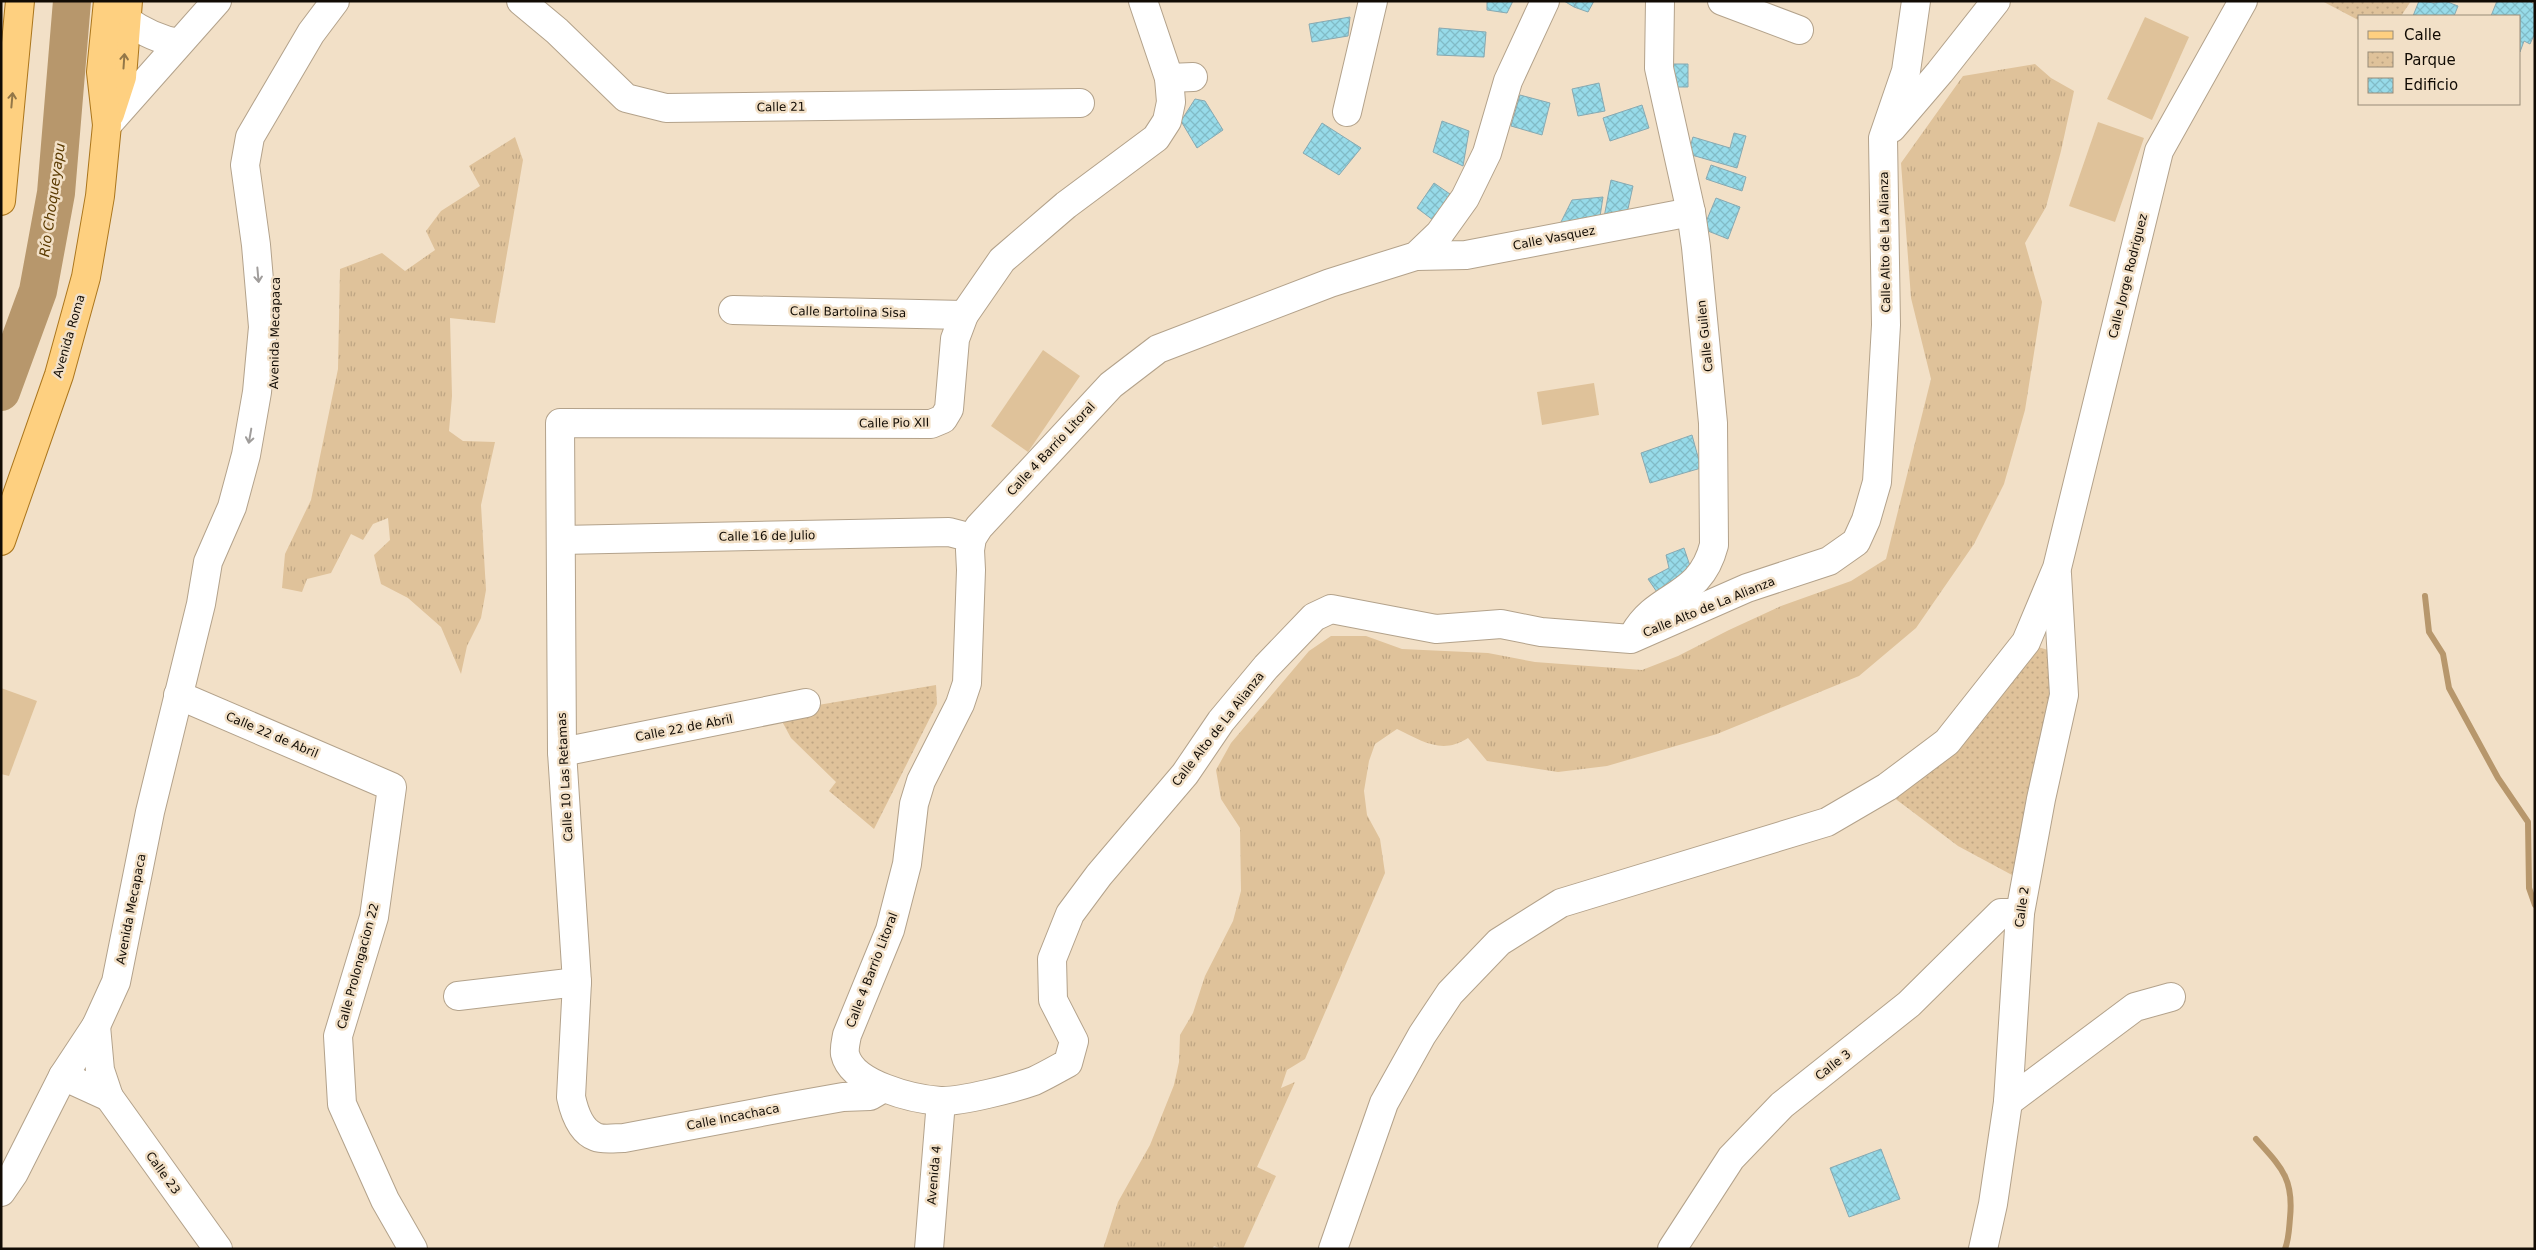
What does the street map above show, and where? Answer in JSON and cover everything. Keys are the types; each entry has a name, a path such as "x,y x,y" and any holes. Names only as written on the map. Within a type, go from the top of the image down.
{"main road":[{"path":"1,201 20,1"},
{"name":"Avenida Roma","path":"1,541 59,375 86,277 100,196 107,125 102,72 108,1"},
{"name":"Avenida Roma","path":"107,125 122,77 127,11"}],"street":[{"path":"107,125 217,1"},
{"name":"Avenida Mecapaca","path":"1,1192 14,1173 63,1076 96,1026 116,982 150,812 200,604 208,562 232,506 242,472 257,392 262,327 256,245 245,165 250,137 311,33 335,1"},
{"name":"Calle 21","path":"521,1 557,31 626,98 666,108 1080,103"},
{"name":"Calle Pio XII","path":"560,423 931,424 943,419 949,409 955,339 964,315 1002,260 1066,205 1156,138 1167,121 1171,102 1181,78 1143,1"},
{"path":"1347,112 1373,1"},
{"name":"Calle 4 Barrio Litoral","path":"882,1089 862,1076 850,1064 845,1054 847,1035 890,930 907,864 914,804 921,780 956,713 967,683 970,550 972,538 979,527 1110,385 1158,348 1330,282 1416,256 1440,233 1465,198 1487,153 1508,81 1545,1"},
{"name":"Calle Guilen","path":"1631,639 1649,614 1696,582 1710,562 1714,545 1713,423 1691,212 1659,68 1660,1"},
{"path":"1722,1 1799,30"},
{"name":"Calle Alto de La Alianza","path":"941,1101 970,1097 1034,1081 1068,1063 1074,1041 1054,1000 1052,958 1070,914 1099,875 1184,774 1221,721 1266,667 1314,617 1332,609 1436,629 1501,624 1541,632 1631,639 1747,588 1829,561 1856,542 1866,520 1877,482 1886,325 1883,138 1906,71 1916,1"},
{"path":"1883,138 1940,72 1996,1"},
{"name":"Calle Jorge Rodriguez","path":"2056,568 2159,151 2243,1"},
{"path":"127,11 139,29 163,41 179,43"},
{"name":"Calle Vasquez","path":"1416,256 1466,255 1691,212"},
{"name":"Calle Bartolina Sisa","path":"733,310 964,315"},
{"name":"Calle 10 Las Retamas","path":"560,423 562,752 577,982 571,1097 574,1114 584,1128"},
{"name":"Calle 16 de Julio","path":"561,540 949,532 972,538"},
{"path":"1333,1249 1384,1103 1422,1035 1450,993 1499,942 1561,903 1827,822 1887,787 1947,742 1994,684 2026,642 2056,568"},
{"name":"Calle 2","path":"1983,1249 1993,1204 2008,1102 2020,913 2041,798 2064,695 2056,568"},
{"name":"Calle 22 de Abril","path":"178,695 392,787"},
{"name":"Calle 22 de Abril","path":"562,752 806,703"},
{"name":"Calle Prolongacion 22","path":"392,787 374,917 338,1036 342,1104 385,1200 414,1249"},
{"name":"Calle 3","path":"1672,1249 1731,1158 1782,1105 1909,1004 2000,913 2020,913"},
{"path":"458,996 577,982"},
{"path":"2008,1102 2135,1007 2171,996"},
{"name":"Calle 23","path":"96,1026 100,1070 109,1097 218,1249"},
{"name":"Calle 23","path":"63,1076 109,1097"},
{"path":"882,1089 941,1101"},
{"name":"Calle Incachaca","path":"584,1128 596,1137 624,1138 798,1104 843,1097 870,1096 882,1089"},
{"name":"Avenida 4","path":"929,1249 941,1101"}],"green space":[{"path":"2322,1 2411,1 2402,15 2358,15 2358,20"},
{"path":"2145,17 2189,37 2152,120 2107,99"},
{"path":"2035,64 2051,78 2074,91 2046,207 2025,243 2042,302 2025,410 2004,484 1974,544 1916,628 1859,676 1717,734 1607,766 1558,772 1487,761 1468,738 1459,743 1441,746 1424,742 1397,729 1375,744 1369,761 1364,791 1367,815 1380,839 1385,873 1305,1059 1287,1070 1281,1088 1295,1082 1257,1167 1276,1176 1243,1249 1222,1249 1214,1246 1212,1249 1103,1249 1118,1202 1150,1145 1174,1085 1179,1062 1180,1035 1193,1013 1205,976 1233,921 1241,891 1240,828 1221,799 1216,770 1231,743 1309,651 1331,636 1366,636 1402,649 1488,653 1535,662 1642,670 1678,656 1781,606 1851,581 1886,559 1931,379 1911,298 1901,163 1963,76"},
{"path":"2098,122 2144,138 2115,222 2069,206"},
{"path":"515,137 523,160 495,323 450,318 452,396 449,431 463,441 495,442 481,505 486,590 481,618 467,646 461,674 441,627 408,598 381,584 374,555 390,540 388,518 373,524 363,540 351,534 331,573 307,579 302,592 282,588 285,554 311,500 338,369 340,269 382,253 405,271 435,250 426,231 441,211 480,186 469,166"},
{"path":"1043,350 1080,376 1028,452 991,426"},
{"path":"1594,383 1599,415 1542,425 1537,392"},
{"path":"2035,646 2051,651 2051,693 2025,846 2012,875 1958,846 1893,797"},
{"path":"936,685 937,704 874,829 829,791 836,782 791,738 777,712"},
{"path":"1,688 37,701 9,776 1,774"}],"building":[{"path":"1487,1 1513,1 1507,13 1487,10"},
{"path":"1564,1 1577,1 1574,7"},
{"path":"1577,1 1594,1 1588,12 1574,7"},
{"path":"2419,1 2434,3 2445,1 2458,6 2454,15 2413,15"},
{"path":"2497,1 2529,1 2534,4 2535,33 2530,44 2524,41 2521,49 2521,15 2491,15"},
{"path":"1350,17 1348,36 1312,42 1309,24"},
{"path":"1439,28 1486,32 1484,57 1437,55"},
{"path":"1673,64 1688,64 1688,87 1672,87"},
{"path":"1599,83 1605,111 1578,116 1572,89"},
{"path":"1520,95 1550,103 1542,135 1511,126"},
{"path":"1195,99 1205,101 1223,130 1197,148 1181,121"},
{"path":"1642,105 1649,128 1610,141 1603,118"},
{"path":"1442,121 1469,131 1463,166 1433,152"},
{"path":"1322,123 1361,148 1339,175 1303,153"},
{"path":"1734,133 1746,136 1737,168 1688,154 1693,137 1730,148"},
{"path":"1711,165 1746,177 1742,191 1706,179"},
{"path":"1611,180 1633,186 1626,218 1603,223"},
{"path":"1434,183 1450,194 1433,220 1417,208"},
{"path":"1603,197 1599,223 1560,224 1572,200"},
{"path":"1716,198 1740,207 1728,239 1703,229"},
{"path":"1692,435 1701,468 1650,483 1641,453"},
{"path":"1684,548 1692,572 1661,598 1648,579 1669,568 1666,555"},
{"path":"1881,1149 1900,1199 1849,1217 1830,1168"}],"waterway":[{"name":"Río Choqueyapu","path":"1,392 38,291 56,193 72,1"},
{"path":"2425,596 2429,632 2443,654 2449,688 2498,778 2528,822 2529,888 2535,905"},
{"path":"2256,1139 2279,1166 2288,1183 2291,1204 2289,1234 2285,1249"}]}
